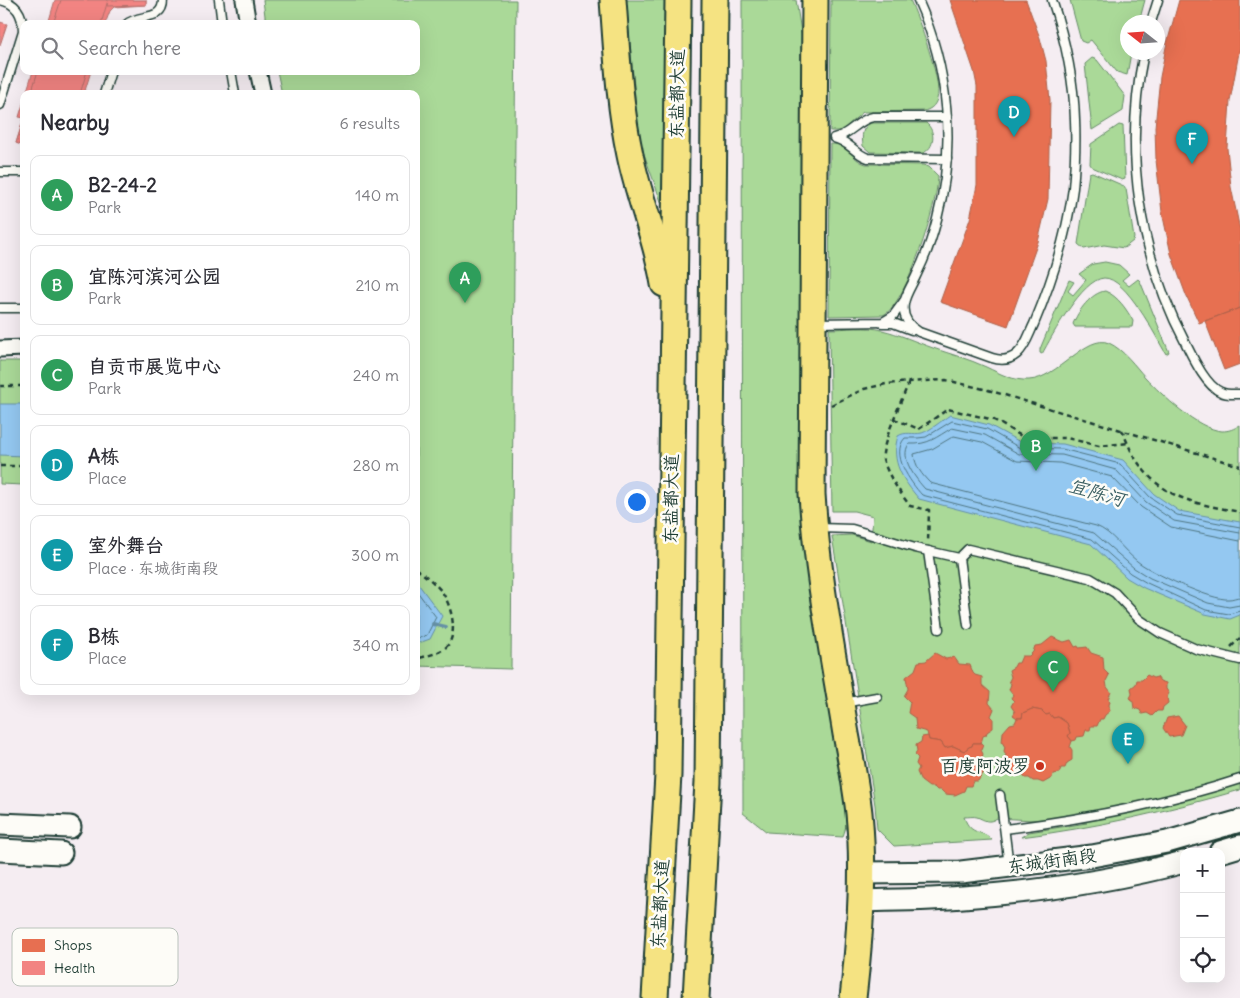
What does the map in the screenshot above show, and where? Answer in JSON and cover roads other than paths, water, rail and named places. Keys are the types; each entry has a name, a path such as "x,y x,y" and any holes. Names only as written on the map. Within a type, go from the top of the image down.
{"highway":[{"path":"613,0 622,114 643,207 660,262 673,348"},
{"name":"东盐都大道","path":"655,998 668,774 678,0"},
{"name":"东盐都大道","path":"696,998 708,782 715,0"},
{"path":"810,0 815,26"},
{"path":"815,0 815,26 824,138 813,323 812,494 814,529 859,813 861,874 857,963 853,998"}],"main road":[{"name":"东城街南段","path":"861,874 961,872 1009,868 1092,856 1167,842 1240,821"},
{"path":"0,824 70,827"},
{"path":"1225,850 1240,846"},
{"path":"0,850 62,853"},
{"name":"东城街南段","path":"860,901 1011,893 1096,881 1180,863"}],"street":[{"path":"244,0 247,20"},
{"path":"259,75 262,90"},
{"path":"0,348 20,348"}],"lane":[{"path":"0,0 18,9 22,20"},
{"path":"132,20 157,14 161,10 163,0"},
{"path":"219,0 222,20"},
{"path":"918,0 938,55 947,117 947,159 944,190 935,229 922,264 904,303 905,318 910,326 919,332"},
{"path":"813,323 893,324 992,358 1006,359 1015,356 1022,349 1054,271 1073,187 1076,152 1075,106 1070,70 1052,0"},
{"path":"1153,15 1158,0"},
{"path":"0,105 20,41"},
{"path":"1143,60 1136,108 1135,158 1138,200 1152,262 1174,320 1207,381 1212,387 1224,394 1240,394"},
{"path":"105,90 110,75"},
{"path":"232,75 234,90"},
{"path":"824,138 846,134 864,119 873,117 947,117"},
{"path":"824,138 847,142 858,153 868,158 947,159"},
{"path":"0,172 20,172"},
{"path":"877,323 888,320 893,316 906,297"},
{"path":"0,308 20,308"},
{"path":"814,529 852,529 959,558"},
{"path":"959,558 968,549 1090,578 1115,593 1139,619 1160,633 1186,645 1240,660"},
{"path":"928,551 939,629"},
{"path":"959,558 968,625"},
{"path":"841,703 876,697"},
{"path":"1005,829 1063,821 1145,806 1240,779"},
{"path":"1000,794 1009,868"}],"water":[{"path":"0,404 20,404 20,456 0,455"},
{"path":"950,415 989,425 1022,443 1063,444 1123,460 1154,494 1179,511 1240,522 1240,615 1230,619 1205,614 1144,588 1127,578 1091,544 919,499 899,470 896,454 898,436 922,433"},
{"path":"420,586 442,616 430,639 420,643"}],"waterway":[{"name":"宜陈河","path":"433,624 446,627"}],"place":[{"name":"A栋","path":"1014,137"},
{"name":"B栋","path":"1192,164"},
{"name":"B2-24-2","path":"465,303"},
{"name":"宜陈河滨河公园","path":"1036,471"},
{"name":"自贡市展览中心","path":"1053,692"},
{"name":"室外舞台","path":"1128,764"},
{"name":"百度阿波罗","path":"1040,766"}]}
